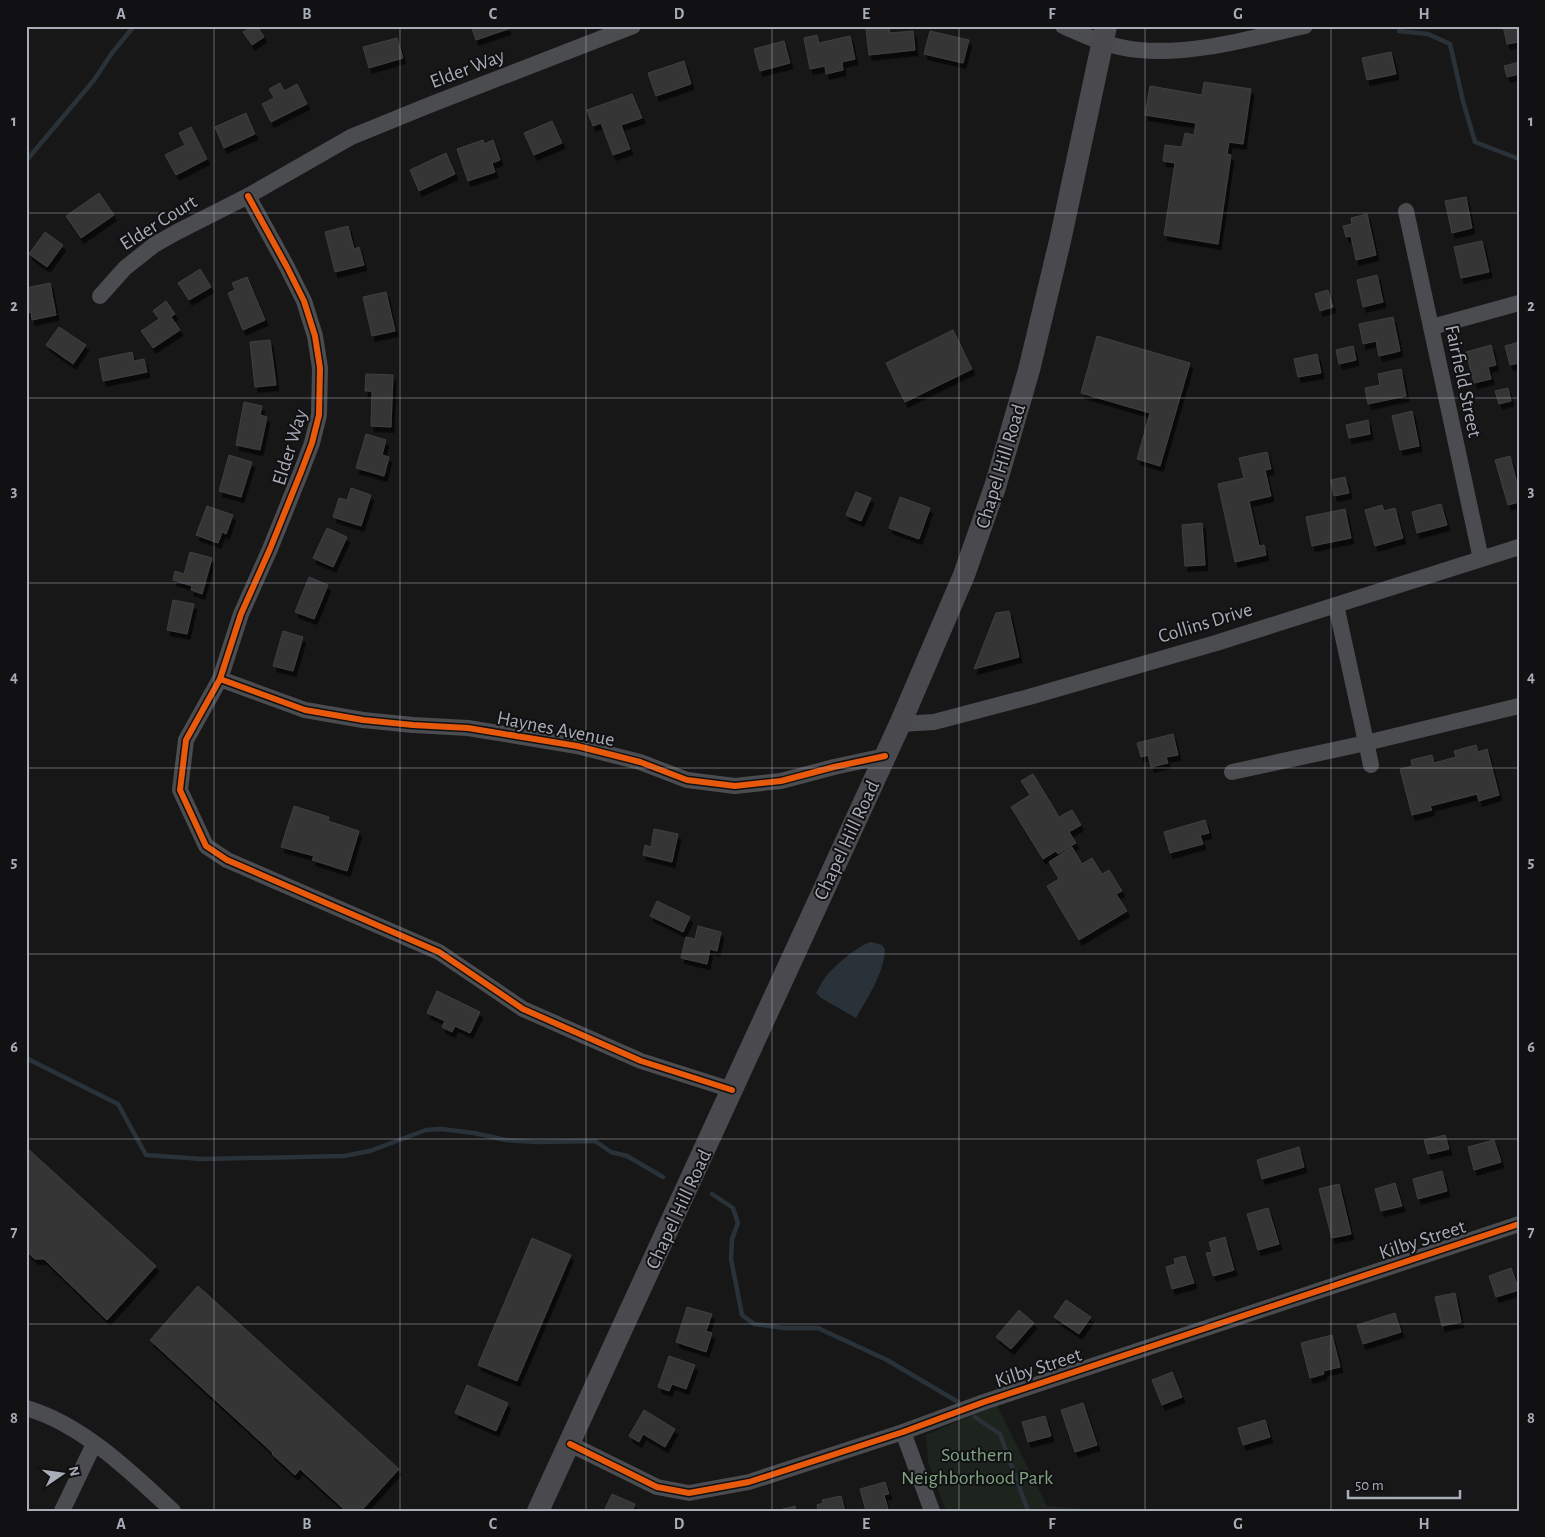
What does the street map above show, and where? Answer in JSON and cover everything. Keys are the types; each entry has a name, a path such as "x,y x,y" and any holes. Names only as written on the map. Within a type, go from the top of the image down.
{"main road":[{"name":"Chapel Hill Road","path":"538,1511 900,724 962,581 995,487 1029,370 1050,286 1104,34"}],"street":[{"name":"Elder Way","path":"633,26 351,137 248,196 304,301 315,336 320,368 319,415 302,472 241,614 220,679 186,740 180,790 206,846 227,860 439,952 523,1009 641,1061 732,1090"},
{"path":"1063,26 1104,34 1138,50 1177,51 1222,44 1305,26"},
{"name":"Elder Court","path":"100,296 125,268 154,245 248,196"},
{"name":"Fairfield Street","path":"1406,211 1481,559"},
{"path":"1432,327 1519,304"},
{"name":"Collins Drive","path":"900,724 934,722 1029,697 1216,643 1519,547"},
{"path":"1336,605 1372,765"},
{"name":"Haynes Avenue","path":"220,679 305,710 363,720 468,728 577,746 640,762 687,780 735,786 781,781 885,756"},
{"path":"1232,772 1366,743 1519,706"},
{"name":"Kilby Street","path":"570,1444 657,1487 688,1493 749,1482 903,1432 984,1402 1519,1224"},
{"path":"26,1408 35,1410 73,1430 94,1444 122,1464 173,1511"},
{"path":"903,1432 932,1511"},
{"path":"62,1511 94,1444"}],"green space":[{"name":"Southern Neighborhood Park","path":"997,1405 1047,1506 1097,1510 1169,1511 946,1511 928,1462 926,1435"}],"shaded area":[{"path":"871,942 882,945 885,949 884,958 875,985 856,1018 821,998 816,993 824,979 839,963 859,948"}],"building":[{"path":"253,26 257,26 264,37 252,45 243,32"},
{"path":"471,26 507,26 508,29 476,40"},
{"path":"889,26 890,33 913,31 915,50 869,55 866,29"},
{"path":"1503,26 1519,26 1519,42 1507,44"},
{"path":"930,31 969,40 963,63 924,54"},
{"path":"817,35 819,43 850,36 855,59 842,62 843,70 826,74 825,66 810,69 804,38"},
{"path":"397,38 403,58 369,68 363,47"},
{"path":"784,41 790,63 760,71 754,49"},
{"path":"1391,52 1396,74 1367,80 1362,58"},
{"path":"684,61 691,84 656,96 648,73"},
{"path":"1519,62 1519,74 1507,77 1504,66"},
{"path":"1204,82 1251,89 1243,144 1229,142 1227,154 1231,155 1218,244 1164,235 1175,163 1163,161 1165,145 1182,147 1185,133 1194,135 1196,123 1145,115 1150,86 1202,95"},
{"path":"280,83 284,91 297,84 307,104 271,122 262,104 274,98 269,89"},
{"path":"632,94 642,118 621,125 630,149 613,155 601,123 593,126 587,110"},
{"path":"246,113 255,134 224,148 215,127"},
{"path":"552,121 562,143 534,155 524,133"},
{"path":"191,127 207,159 176,175 165,155 185,145 179,133"},
{"path":"483,140 484,144 493,140 500,160 492,163 495,172 468,181 457,149"},
{"path":"446,153 455,174 419,191 410,170"},
{"path":"99,193 114,215 81,238 66,216"},
{"path":"1466,197 1472,228 1452,233 1445,201"},
{"path":"1367,214 1376,255 1356,260 1351,236 1346,237 1343,226 1352,224 1351,218"},
{"path":"348,226 354,249 359,247 364,265 335,272 325,232"},
{"path":"45,232 63,245 47,267 29,254"},
{"path":"1482,241 1489,272 1461,278 1454,247"},
{"path":"200,269 211,287 189,300 178,283"},
{"path":"1377,275 1383,302 1363,307 1357,280"},
{"path":"247,277 265,320 243,330 228,293 235,290 232,283"},
{"path":"50,283 56,315 32,320 31,312 26,313 26,288"},
{"path":"1328,290 1333,307 1320,311 1315,294"},
{"path":"386,292 395,331 372,336 363,297"},
{"path":"166,301 175,314 171,317 180,330 153,348 141,331 159,319 153,311"},
{"path":"1393,317 1400,351 1379,356 1376,341 1363,344 1359,324"},
{"path":"59,327 86,345 73,364 46,345"},
{"path":"953,330 972,369 905,402 886,363"},
{"path":"1097,336 1190,363 1160,466 1137,459 1150,413 1081,393"},
{"path":"270,340 276,385 255,387 250,342"},
{"path":"1519,342 1519,363 1510,365 1505,346"},
{"path":"1491,345 1496,365 1488,367 1491,379 1474,383 1466,352"},
{"path":"1353,346 1356,360 1339,364 1336,350"},
{"path":"132,352 134,361 144,359 147,372 103,381 99,359"},
{"path":"1317,354 1321,373 1298,377 1294,359"},
{"path":"1401,369 1406,396 1368,404 1365,388 1380,385 1378,374"},
{"path":"366,374 393,375 391,427 371,426 372,391 365,391"},
{"path":"1508,388 1511,401 1499,404 1495,391"},
{"path":"244,402 262,406 260,415 267,417 260,450 236,445"},
{"path":"1412,411 1419,446 1400,450 1392,416"},
{"path":"1368,420 1370,434 1349,438 1346,425"},
{"path":"366,434 386,440 382,455 389,457 384,476 356,468"},
{"path":"1267,452 1271,469 1265,470 1271,496 1249,501 1259,546 1264,545 1266,555 1235,562 1218,484 1244,478 1239,458"},
{"path":"229,455 252,462 241,497 219,491"},
{"path":"1510,456 1516,480 1519,480 1519,502 1508,505 1495,460"},
{"path":"1345,477 1349,493 1334,496 1331,480"},
{"path":"351,488 371,495 361,526 333,517 339,498 347,500"},
{"path":"856,492 871,498 861,521 846,515"},
{"path":"900,497 930,508 919,539 889,528"},
{"path":"1441,504 1447,525 1417,533 1412,512"},
{"path":"1382,505 1384,511 1395,508 1403,538 1375,546 1365,510"},
{"path":"207,506 233,515 226,534 222,532 218,543 196,535"},
{"path":"1345,509 1351,538 1312,546 1306,517"},
{"path":"1202,523 1205,565 1185,566 1182,525"},
{"path":"327,528 347,537 333,567 313,558"},
{"path":"190,552 212,558 202,594 191,590 192,586 173,580 175,571 184,574"},
{"path":"309,577 328,585 314,619 295,612"},
{"path":"173,600 194,604 187,634 167,630"},
{"path":"1009,611 1019,657 974,669 996,613"},
{"path":"283,631 303,637 293,671 273,666"},
{"path":"1173,734 1178,755 1166,757 1168,763 1151,767 1148,755 1141,757 1137,743"},
{"path":"1476,745 1478,752 1487,749 1499,795 1479,801 1477,794 1430,806 1432,810 1412,815 1400,769 1412,766 1411,760 1432,755 1434,763 1456,757 1454,751"},
{"path":"1033,774 1059,817 1072,810 1081,825 1069,832 1076,843 1058,854 1056,851 1043,859 1011,807 1030,795 1021,781"},
{"path":"294,806 329,817 328,821 359,831 347,871 312,860 314,856 281,847"},
{"path":"1205,820 1209,833 1200,835 1203,844 1170,853 1164,832"},
{"path":"654,829 678,834 672,862 643,855 645,845 651,847"},
{"path":"1072,847 1082,864 1092,858 1102,874 1109,870 1122,891 1116,894 1127,911 1079,940 1047,886 1059,879 1049,862"},
{"path":"657,901 690,917 683,932 650,916"},
{"path":"698,926 721,932 717,951 710,949 707,964 681,958 686,937 695,939"},
{"path":"437,991 480,1012 470,1033 455,1026 452,1032 442,1027 445,1021 427,1013"},
{"path":"1445,1135 1449,1149 1428,1154 1424,1140"},
{"path":"1494,1140 1501,1162 1474,1170 1468,1147"},
{"path":"26,1147 156,1266 107,1320 44,1259 35,1259 26,1251"},
{"path":"1299,1147 1304,1167 1262,1179 1257,1160"},
{"path":"1442,1171 1447,1191 1418,1199 1413,1179"},
{"path":"1395,1183 1402,1206 1381,1211 1375,1189"},
{"path":"1339,1184 1351,1234 1332,1238 1319,1189"},
{"path":"1268,1208 1279,1244 1258,1250 1247,1214"},
{"path":"1225,1237 1234,1270 1213,1276 1206,1253 1212,1252 1209,1242"},
{"path":"532,1238 571,1255 517,1381 478,1365"},
{"path":"1185,1256 1194,1283 1172,1289 1166,1267 1175,1264 1174,1259"},
{"path":"1511,1268 1519,1290 1496,1297 1489,1276"},
{"path":"198,1286 399,1469 361,1511 346,1511 300,1469 295,1475 150,1340"},
{"path":"1455,1293 1461,1322 1442,1326 1435,1297"},
{"path":"1066,1300 1091,1317 1079,1334 1054,1317"},
{"path":"687,1307 712,1314 706,1331 712,1333 706,1352 676,1342"},
{"path":"1019,1310 1034,1323 1011,1349 996,1337"},
{"path":"1395,1313 1401,1332 1363,1344 1357,1325"},
{"path":"1332,1335 1340,1367 1323,1371 1324,1374 1310,1378 1301,1343"},
{"path":"669,1356 695,1365 686,1389 672,1384 669,1391 658,1387"},
{"path":"1172,1372 1182,1397 1162,1405 1152,1380"},
{"path":"467,1385 508,1403 496,1431 455,1413"},
{"path":"1083,1403 1097,1445 1075,1452 1061,1410"},
{"path":"644,1410 675,1429 665,1447 643,1434 639,1442 629,1436"},
{"path":"1045,1416 1051,1436 1028,1442 1022,1422"},
{"path":"1265,1420 1270,1437 1243,1445 1238,1428"},
{"path":"885,1482 889,1494 884,1495 888,1509 866,1511 860,1489"},
{"path":"612,1494 635,1504 632,1511 604,1511"},
{"path":"841,1496 845,1511 818,1511 817,1505 823,1503 822,1500"},
{"path":"795,1506 796,1511 775,1511"}],"waterway":[{"path":"26,161 94,80 112,53 134,26"},
{"path":"1399,31 1428,34 1450,44 1475,142 1519,159"},
{"path":"26,1058 118,1104 146,1155 202,1159 344,1156 370,1151 426,1130 441,1129 474,1133 506,1140 537,1142 595,1141 611,1152 627,1156 663,1177"},
{"path":"712,1194 733,1208 738,1223 732,1239 731,1259 742,1315 754,1324 784,1328 818,1328 887,1360 958,1402"},
{"path":"975,1417 1000,1434 1028,1511"}],"cycle path":[{"path":"248,196 304,301 315,336 320,368 319,415 312,443 270,549 241,614 220,679 186,740 180,790 206,846 227,860 439,952 523,1009 641,1061 732,1090"},
{"path":"220,679 305,710 363,720 468,728 577,746 640,762 687,780 735,786 781,781 885,756"},
{"path":"570,1444 657,1487 689,1493 749,1482 903,1432 984,1402 1519,1224"}]}
